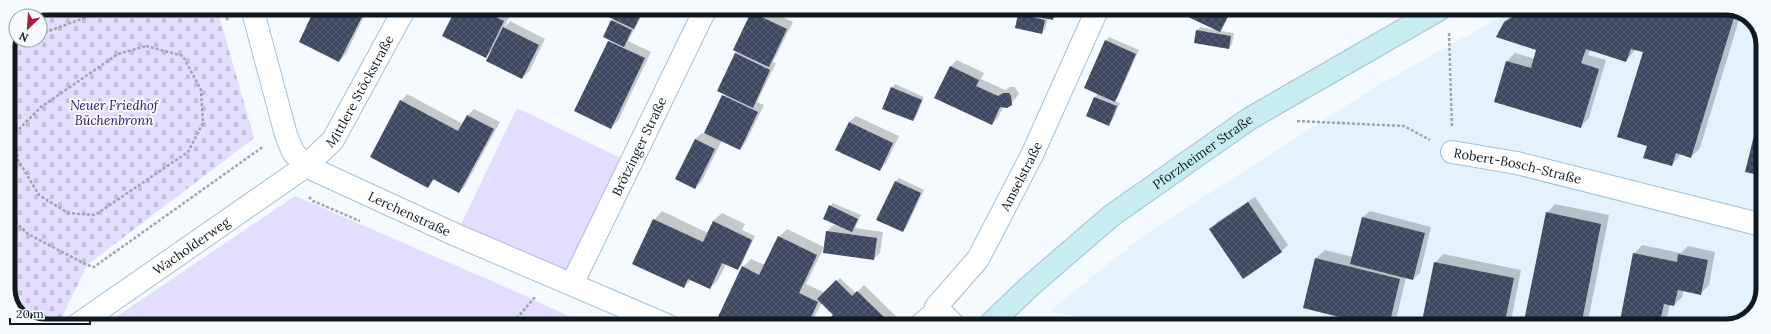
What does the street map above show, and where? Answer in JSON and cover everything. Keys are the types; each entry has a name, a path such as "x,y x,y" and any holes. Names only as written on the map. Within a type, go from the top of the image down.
{"main road":[{"name":"Pforzheimer Straße","path":"995,319 1030,286 1111,216 1242,123 1430,15"}],"street":[{"name":"Lerchenstraße","path":"254,15 286,135 293,152 306,166 456,235 653,319"},
{"name":"Mittlere Stöckstraße","path":"306,166 333,140 401,15"},
{"name":"Brötzinger Straße","path":"572,284 703,15"},
{"name":"Amselstraße","path":"936,307 978,259 1032,155 1095,15"},
{"name":"Robert-Bosch-Straße","path":"1452,152 1517,162 1756,223"},
{"name":"Wacholderweg","path":"86,319 306,166"},
{"path":"936,307 948,319"}],"lane":[{"path":"922,319 936,307"}],"path":[{"path":"48,31 89,15"},
{"path":"1449,32 1452,152"},
{"path":"15,133 41,107 118,54 146,46 183,56 200,90 203,123 188,152 95,215 68,213 39,195 18,160 15,140"},
{"name":"Robert-Bosch-Straße","path":"1295,121 1404,126 1452,152"},
{"path":"15,222 28,234 87,265 94,267 268,143 286,135"},
{"path":"516,319 536,295 572,284"}],"shaded area":[{"path":"1504,15 1730,15 1741,19 1751,29 1756,43 1756,293 1752,304 1741,315 1726,319 1092,319 1050,311 1143,236 1375,87"}],"green space":[{"name":"Neuer Friedhof Büchenbronn","path":"48,15 219,15 254,138 87,265 61,319 41,319 27,313 18,302 15,291 15,48 48,48"},
{"path":"517,108 631,163 572,284 456,235"},
{"path":"295,196 519,293 575,319 113,319"}],"building":[{"path":"312,15 363,15 339,62 299,42"},
{"path":"452,15 492,15 504,21 486,58 442,36"},
{"path":"604,15 641,15 634,29"},
{"path":"750,15 757,15 787,29 769,67 733,50"},
{"path":"1018,15 1045,20 1042,34 1015,28"},
{"path":"1030,15 1054,15 1053,20"},
{"path":"1186,15 1228,15 1220,32"},
{"path":"1516,15 1730,15 1734,17 1691,158 1676,153 1672,166 1643,158 1647,146 1617,137 1643,52 1631,49 1626,62 1586,49 1581,63 1599,69 1581,128 1494,102 1506,61 1531,68 1536,50 1496,37 1504,22"},
{"path":"611,20 632,30 624,47 603,37"},
{"path":"503,27 539,45 522,79 486,61"},
{"path":"1196,30 1231,36 1229,49 1194,43"},
{"path":"1105,40 1136,54 1115,102 1084,88"},
{"path":"608,41 645,58 611,129 574,111"},
{"path":"735,53 770,70 753,108 717,91"},
{"path":"950,66 979,80 976,86 998,96 1003,93 1009,93 1011,96 1012,105 1007,108 1000,107 992,125 934,98"},
{"path":"891,87 922,100 913,121 882,109"},
{"path":"722,95 758,112 740,150 704,133"},
{"path":"1094,97 1117,106 1109,126 1086,116"},
{"path":"400,100 458,131 467,115 494,129 459,193 433,179 428,188 370,157"},
{"path":"849,122 893,143 880,171 835,150"},
{"path":"1756,127 1756,174 1745,172"},
{"path":"695,139 715,149 695,189 675,179"},
{"path":"895,181 921,193 903,232 876,220"},
{"path":"1248,202 1282,252 1243,279 1209,229"},
{"path":"829,205 858,219 852,232 823,219"},
{"path":"1546,212 1601,224 1582,319 1524,319"},
{"path":"1362,217 1425,233 1413,280 1350,264"},
{"path":"653,219 703,242 713,221 752,240 738,270 722,263 710,289 688,279 684,288 632,264"},
{"path":"826,231 877,238 874,260 823,253"},
{"path":"778,236 817,255 799,293 818,302 810,319 717,319 742,266 759,275"},
{"path":"1633,253 1677,262 1678,254 1708,260 1701,295 1678,290 1674,306 1664,304 1661,319 1620,319"},
{"path":"1315,258 1400,279 1391,319 1347,319 1303,308"},
{"path":"1434,262 1514,278 1505,319 1422,319"},
{"path":"836,280 852,296 857,291 886,319 831,319 830,318 833,315 817,299"}]}
